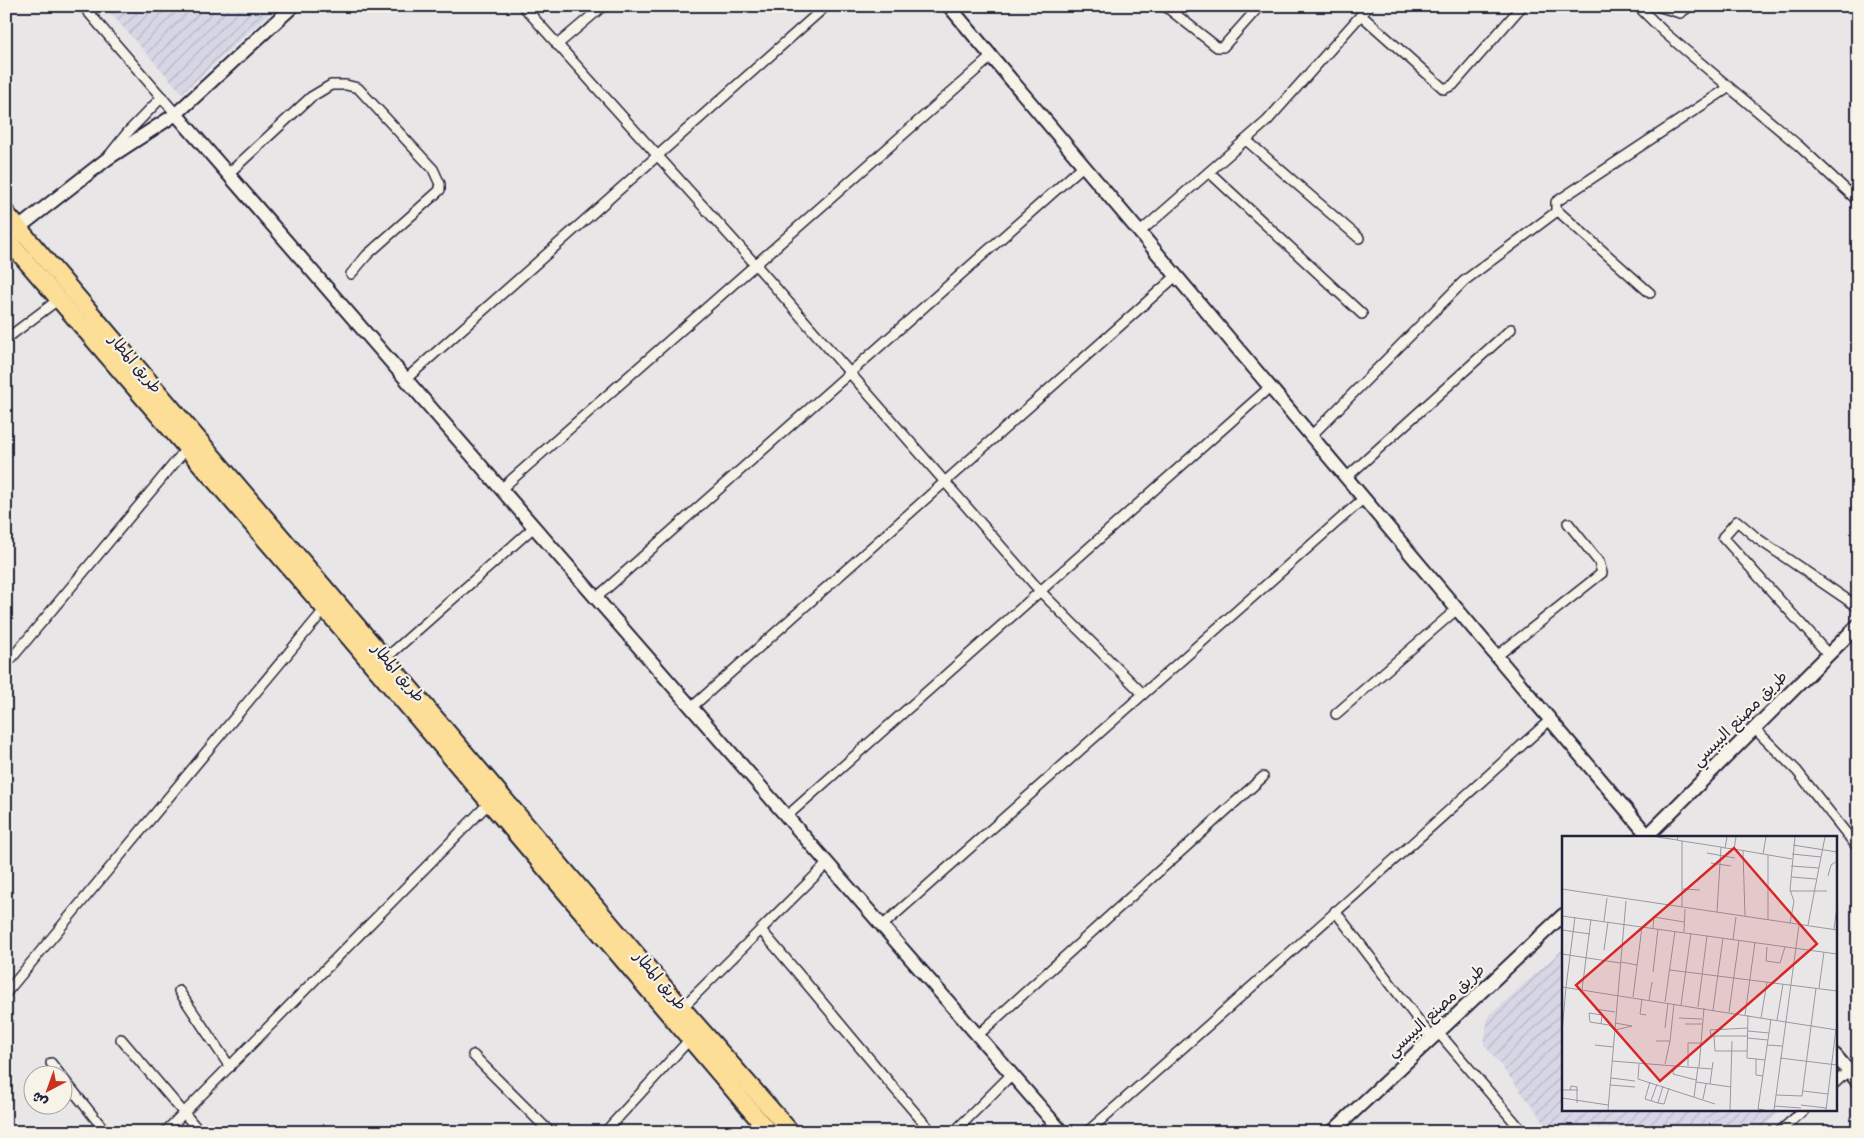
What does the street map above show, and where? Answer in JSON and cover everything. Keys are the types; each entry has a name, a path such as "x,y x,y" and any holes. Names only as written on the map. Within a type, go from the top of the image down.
{"highway":[{"name":"طريق المطار","path":"6,213 11,235 58,300 325,609 440,734 682,1008 778,1129"},
{"name":"طريق المطار","path":"11,235 386,658 489,803 690,1040 778,1129"}],"street":[{"path":"83,6 1062,1132"},
{"path":"11,235 106,159 176,114 292,6"},
{"path":"523,6 755,264 1040,591 1143,694"},
{"path":"557,45 603,6"},
{"path":"406,379 826,6"},
{"path":"949,6 1648,836"},
{"path":"1165,6 1220,48 1256,10 1256,6"},
{"path":"1140,233 1266,121 1369,6"},
{"path":"1361,15 1444,89 1453,85 1522,6"},
{"path":"1638,6 1664,33 1799,146 1858,201"},
{"path":"1657,6 1680,13 1690,6"},
{"path":"501,489 991,57"},
{"path":"228,174 311,97 331,85 346,84 358,88 433,169 440,184 440,190 367,255 350,274"},
{"path":"1556,212 1556,202 1728,88"},
{"path":"106,159 162,97"},
{"path":"1246,140 1359,238"},
{"path":"596,598 1084,166"},
{"path":"1209,172 1362,314"},
{"path":"1556,212 1559,212 1650,293"},
{"path":"1311,436 1464,281 1556,212"},
{"path":"692,707 1176,276"},
{"path":"6,339 58,300"},
{"path":"1346,478 1511,329"},
{"path":"787,816 1270,387"},
{"path":"6,665 187,448"},
{"path":"882,926 1364,498"},
{"path":"1828,654 1723,537 1737,521 1758,539 1858,608"},
{"path":"1497,656 1602,573 1599,562 1568,523"},
{"path":"386,658 534,527"},
{"path":"6,993 325,609"},
{"path":"1336,714 1456,609"},
{"name":"طريق مصنع البيبسي","path":"1648,836 1858,625"},
{"path":"1087,1132 1246,994 1335,911 1550,720"},
{"path":"1754,728 1797,771 1858,848"},
{"path":"977,1036 1263,777"},
{"path":"166,1132 489,803"},
{"path":"682,1008 828,864"},
{"path":"1335,911 1435,1035 1523,1132"},
{"name":"طريق مصنع البيبسي","path":"1332,1132 1562,916"},
{"path":"761,930 932,1132"},
{"path":"179,991 230,1067"},
{"path":"121,1039 200,1132"},
{"path":"606,1132 690,1040"},
{"path":"473,1055 550,1132"},
{"path":"1836,1057 1858,1082"},
{"path":"1836,1081 1848,1071"},
{"path":"954,1132 1012,1074"},
{"path":"72,1089 106,1132"},
{"path":"1779,1132 1804,1110"}],"shaded area":[{"path":"104,6 277,6 182,93"},
{"path":"1562,950 1562,1110 1781,1110 1757,1132 1552,1132 1484,1044 1488,1017"}]}
